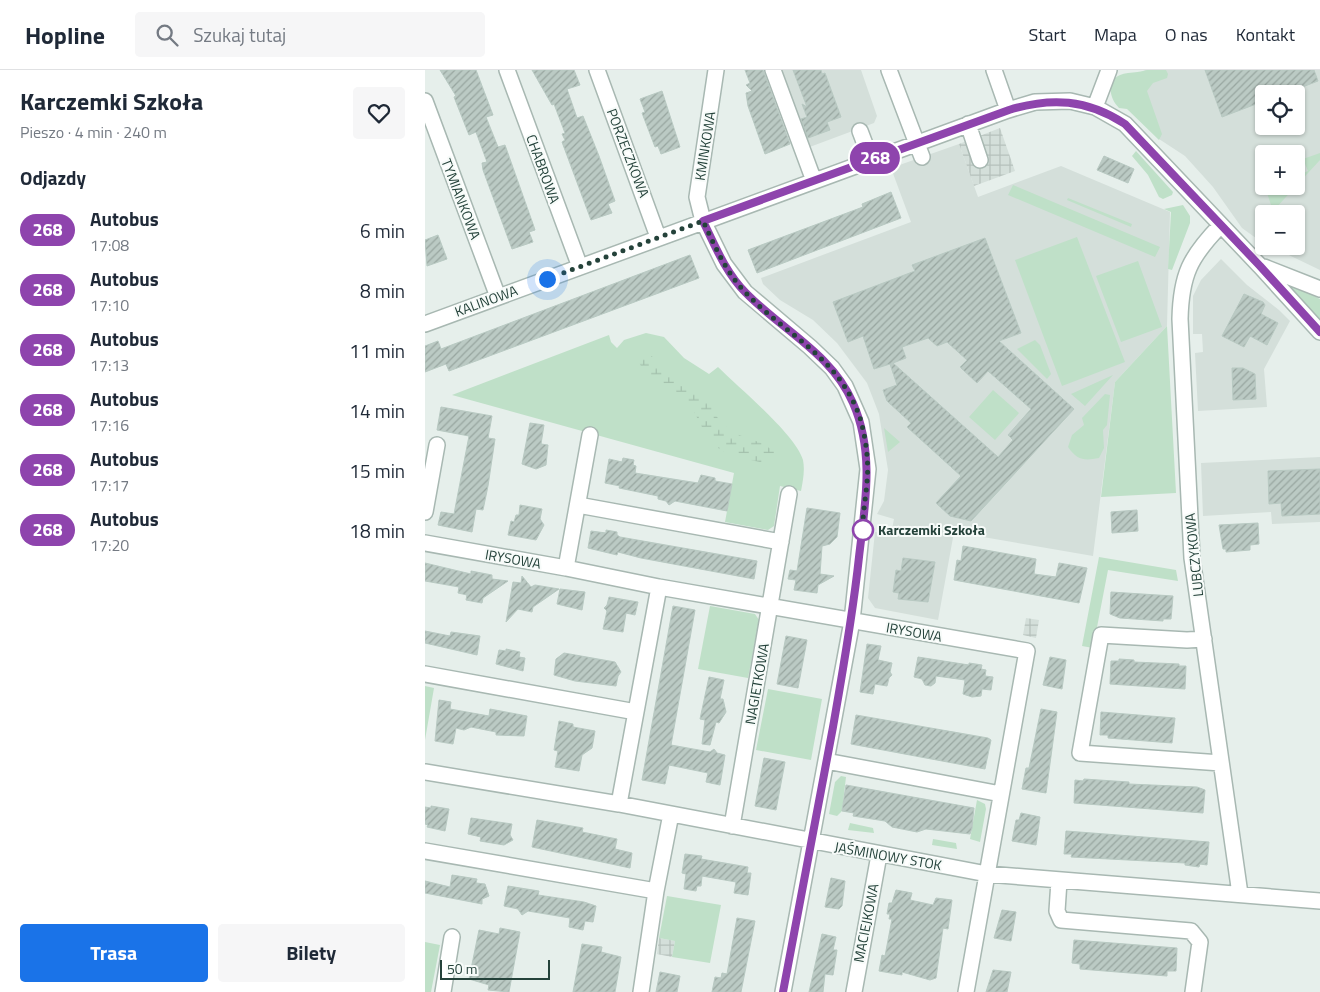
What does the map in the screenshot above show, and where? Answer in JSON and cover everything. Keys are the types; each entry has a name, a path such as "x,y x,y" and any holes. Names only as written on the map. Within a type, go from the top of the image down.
{"street":[{"name":"CHABROWA","path":"507,70 579,267"},
{"name":"PORZECZKOWA","path":"597,70 658,237"},
{"name":"KMINKOWA","path":"717,70 697,197 703,221 715,247 736,281 757,304 810,347 832,368 845,386 861,422 866,446 868,480 852,621 783,992"},
{"path":"773,70 814,181"},
{"path":"889,70 919,150"},
{"path":"994,70 1009,110"},
{"path":"1095,107 1111,70"},
{"name":"TYMIANKOWA","path":"425,101 498,297"},
{"name":"KALINOWA","path":"425,324 871,160 919,150 968,124 1009,110 1049,101 1070,102 1095,107 1125,124 1320,332"},
{"path":"968,124 980,160"},
{"path":"860,131 871,160"},
{"name":"LUBCZYKOWA","path":"1220,226 1195,254 1187,268 1181,299 1192,558 1240,894"},
{"name":"KALINOWA","path":"1260,266 1320,289"},
{"path":"566,568 590,436"},
{"path":"425,512 437,445"},
{"name":"NAGIETKOWA","path":"732,826 789,494"},
{"path":"578,505 781,542"},
{"name":"IRYSOWA","path":"425,543 659,587 1027,651 987,874"},
{"path":"619,804 659,587"},
{"path":"1204,639 1101,634 1080,753 1221,763"},
{"path":"425,674 635,712"},
{"path":"827,761 1001,794"},
{"name":"JAŚMINOWY STOK","path":"425,772 619,804 879,855 987,874 1320,901"},
{"path":"641,992 649,952 656,891 671,814"},
{"path":"425,851 656,891"},
{"name":"MACIEJKOWA","path":"854,992 879,855"},
{"path":"966,992 987,874"},
{"path":"1059,880 1057,911 1061,920 1191,931 1201,942 1193,992"},
{"path":"443,992 452,937"}],"shaded area":[{"path":"779,70 861,70 877,116 874,123 807,148"},
{"path":"1146,70 1320,70 1320,270 1289,255 1305,255 1305,205 1255,205 1255,237 1242,228 1213,187 1185,156 1159,139 1136,74"},
{"path":"1000,128 1015,171 974,186 959,144"},
{"path":"959,144 978,197 1061,166 1170,212 1167,326 1115,382 1093,556 954,532 938,620 875,608 868,598 875,532 891,534 894,519 877,514 884,501 888,470 879,414 867,383 837,343 813,320 780,300 763,284 761,278 911,222 891,168"},
{"path":"1221,259 1247,285 1290,321 1264,369 1267,407 1198,411 1195,353 1203,352 1202,334 1193,334 1193,296 1201,280"},
{"path":"1320,457 1320,522 1272,524 1271,512 1203,516 1201,463"},
{"path":"1026,618 1039,620 1036,638 1023,635"},
{"path":"659,938 675,941 672,957 657,954"}],"green space":[{"path":"1147,70 1166,70 1168,74 1167,78 1153,83 1147,91 1162,134 1159,140 1127,109 1119,108 1112,98 1112,82 1116,78 1121,75"},
{"path":"1136,151 1173,192 1172,195 1163,199 1159,197 1148,175 1132,156"},
{"path":"1320,153 1320,160 1305,176 1305,172 1308,171 1305,158"},
{"path":"1013,185 1160,247 1155,257 1008,195"},
{"path":"1268,195 1288,195 1279,205 1271,205"},
{"path":"1068,198 1132,224 1131,227 1067,200"},
{"path":"1183,205 1190,216 1190,223 1172,270 1168,269 1171,212 1164,209"},
{"path":"1077,237 1125,362 1062,386 1015,260"},
{"path":"1138,261 1162,327 1121,342 1096,276"},
{"path":"1283,281 1320,299 1320,321"},
{"path":"1167,326 1176,493 1101,497 1115,382"},
{"path":"646,333 664,337 684,358 709,374 718,367 778,425 798,449 804,464 801,491 780,486 774,526 768,530 725,522 734,473 452,395 609,335 611,342 617,348 624,340"},
{"path":"1035,340 1040,345 1051,374 1047,379 1017,349"},
{"path":"642,354 650,355 658,361 662,372 707,398 717,417 731,432 764,444 776,453 772,465 726,453 715,445 709,439 693,410 683,397 647,374 639,362"},
{"path":"1113,375 1085,406 1071,394"},
{"path":"993,390 1019,413 995,440 969,417"},
{"path":"1105,394 1110,395 1107,425 1103,430 1104,448 1099,458 1078,457 1068,447 1072,435 1084,425 1082,418"},
{"path":"884,428 900,442 888,452"},
{"path":"1099,557 1176,570 1178,581 1108,570 1093,648 1082,646"},
{"path":"710,606 755,614 759,620 748,678 698,669"},
{"path":"425,686 434,688 425,740"},
{"path":"768,689 822,699 811,760 756,750"},
{"path":"841,776 846,777 842,811 837,816 829,814 835,782"},
{"path":"977,800 985,804 986,809 980,842 970,839"},
{"path":"850,823 873,828 874,833 848,830"},
{"path":"933,839 956,843 957,849 932,845"},
{"path":"667,896 721,905 710,963 672,957 675,941 659,938"},
{"path":"425,942 440,945 431,992 425,992"}],"building":[{"path":"440,70 476,70 493,115 486,117 498,147 505,145 535,230 529,232 533,242 512,249 483,170 482,163 487,162 476,132 469,135 454,97 456,96"},
{"path":"532,70 574,70 580,85 567,89 577,118 583,116 599,156 615,201 608,204 612,213 591,220 562,142 565,140 562,134 565,133 554,104 552,105"},
{"path":"745,70 763,70 790,144 765,154 748,106 746,93 752,91 746,85 750,83"},
{"path":"793,70 821,70 822,74 825,73 841,117 827,122 830,130 808,138 801,119 807,117 802,104 807,107"},
{"path":"1205,70 1314,70 1318,81 1305,86 1255,85 1255,104 1222,117"},
{"path":"662,91 680,147 661,154 658,146 655,147 642,113 645,112 640,99"},
{"path":"1104,156 1134,169 1128,183 1097,170"},
{"path":"891,192 901,218 757,273 748,250 863,207 862,204"},
{"path":"438,235 447,259 427,266 425,240"},
{"path":"985,238 1021,333 999,341 1074,409 971,521 950,516 936,503 961,476 907,427 911,423 887,401 883,390 897,385 890,364 874,369 863,336 848,342 833,302 915,271 912,265","holes":["928,338 937,346 947,342 967,360 960,367 977,383 988,371 1031,409 1008,435 1013,440 998,457 893,363 906,358 902,347"]},
{"path":"690,255 699,278 449,371 446,364 425,372 425,346 438,341 441,349"},
{"path":"1244,294 1263,302 1265,305 1261,314 1278,323 1267,345 1250,336 1244,347 1222,336"},
{"path":"1232,368 1243,368 1255,374 1256,399 1233,400"},
{"path":"441,407 492,416 488,438 495,439 488,486 483,510 476,509 472,532 438,525 441,512 454,514 469,436 437,430"},
{"path":"530,423 544,425 541,444 548,445 546,465 536,469 522,464"},
{"path":"623,458 634,460 633,465 636,466 635,473 698,483 701,475 715,478 715,481 732,484 727,511 675,501 669,505 666,501 658,499 658,496 619,488 620,486 605,483 609,459 622,462"},
{"path":"1320,469 1320,514 1282,516 1281,503 1269,504 1268,471"},
{"path":"520,505 542,509 540,519 544,525 536,540 508,535 511,521 514,522 516,515 519,515"},
{"path":"807,508 840,513 837,537 830,544 822,546 820,574 834,576 818,585 817,593 794,590 796,580 788,579 790,570 797,571"},
{"path":"1137,510 1138,531 1112,533 1111,512"},
{"path":"1258,523 1259,544 1250,545 1250,550 1226,552 1226,549 1223,549 1219,525"},
{"path":"606,530 617,532 617,535 620,537 757,561 754,579 618,552 617,555 588,548 591,531 606,533"},
{"path":"963,546 1036,559 1034,574 1056,577 1059,563 1087,568 1079,603 954,580 957,560 961,561"},
{"path":"903,558 935,562 928,602 898,599 899,593 893,592 896,570 901,571"},
{"path":"425,563 471,574 471,571 492,575 492,579 508,581 483,598 482,603 466,600 467,595 458,593 459,587 425,581"},
{"path":"522,576 531,587 535,585 559,589 533,607 532,612 518,609 506,622 513,582 521,583"},
{"path":"560,589 585,592 582,610 557,604"},
{"path":"1111,592 1173,596 1171,619 1163,619 1163,621 1120,618 1110,614"},
{"path":"609,597 638,602 635,615 626,613 623,632 603,629 607,611 604,608"},
{"path":"673,606 695,610 671,745 710,752 714,749 717,753 725,755 720,785 706,782 708,773 669,765 665,784 642,780"},
{"path":"425,631 450,636 451,632 480,636 477,655 425,643"},
{"path":"786,636 807,640 798,688 777,684"},
{"path":"867,644 881,646 878,660 892,663 890,672 892,675 887,686 875,684 873,694 860,692"},
{"path":"506,649 520,652 519,657 525,658 523,671 496,664 499,650 506,651"},
{"path":"564,653 615,662 621,672 616,686 575,681 554,675 556,659"},
{"path":"918,657 969,665 969,663 982,665 981,669 986,670 985,676 993,677 991,690 982,689 981,696 972,697 963,694 965,680 936,676 935,683 931,686 925,685 922,679 914,677"},
{"path":"1050,657 1066,660 1062,689 1043,685"},
{"path":"1119,659 1186,666 1185,689 1110,684 1111,661 1119,661"},
{"path":"709,677 724,680 720,699 723,699 726,712 719,723 716,722 710,745 702,744 705,720 700,719"},
{"path":"439,700 451,702 450,709 489,716 490,709 527,716 524,736 496,735 496,732 471,727 464,730 456,728 453,744 435,741"},
{"path":"1041,709 1057,712 1046,793 1022,789 1026,768 1029,768"},
{"path":"1101,712 1175,718 1172,743 1108,738 1108,735 1100,735"},
{"path":"856,715 988,738 991,740 985,769 851,744"},
{"path":"559,721 573,724 573,727 595,731 592,748 582,755 579,771 555,767 558,751 554,750"},
{"path":"764,758 785,762 776,810 755,806"},
{"path":"1084,779 1129,782 1129,784 1197,787 1205,790 1203,813 1074,803 1075,780 1083,781"},
{"path":"846,785 974,808 970,834 926,829 917,832 892,827 885,821 853,816 854,813 842,811"},
{"path":"431,806 449,809 445,831 427,827 428,825 425,824 425,807 431,808"},
{"path":"1021,813 1040,817 1036,845 1012,841 1016,820 1019,820"},
{"path":"471,818 512,824 510,835 513,840 504,845 480,841 481,837 468,834"},
{"path":"537,820 583,828 582,832 617,839 615,849 632,853 630,868 532,847"},
{"path":"1066,831 1209,842 1207,865 1200,864 1199,867 1185,865 1185,863 1071,857 1072,854 1064,854"},
{"path":"685,854 702,856 701,859 748,867 747,873 751,873 748,895 734,893 736,882 702,876 701,886 697,886 696,891 684,889 686,874 682,873"},
{"path":"452,875 477,879 476,883 485,884 489,896 482,899 482,904 425,893 425,881 450,887"},
{"path":"831,878 845,881 842,906 839,909 825,907"},
{"path":"508,886 539,891 538,895 584,902 596,906 593,922 585,921 583,930 569,927 570,918 528,911 522,915 518,909 504,906"},
{"path":"896,890 912,893 910,900 933,905 936,898 952,900 948,929 943,928 936,978 930,980 902,972 902,975 879,971 882,955 885,956 892,919 889,919 890,914 887,914 889,903 892,903"},
{"path":"1002,910 1016,912 1011,941 994,938"},
{"path":"737,918 755,921 741,992 712,992 715,977 721,978 722,973 727,974"},
{"path":"500,928 520,932 509,992 488,990 489,985 469,979 479,930 499,934"},
{"path":"822,934 836,937 833,950 837,950 833,975 825,974 823,992 809,992"},
{"path":"1074,940 1177,948 1176,971 1167,971 1167,976 1080,969 1080,964 1072,963"},
{"path":"582,944 602,947 601,952 621,957 615,992 573,992"},
{"path":"993,970 1011,972 1007,992 986,992"},
{"path":"660,972 680,976 677,992 656,992"}],"bus line":[{"name":"268","path":"783,992 852,621 868,480 866,446 861,422 854,404 845,386 832,368 745,292 724,264 703,221 1023,105 1049,101 1080,103 1095,107 1125,124 1320,332"}],"place":[{"name":"Karczemki Szkoła","path":"863,530"}],"route":[{"path":"547,279 703,221 724,264 745,292 810,347 832,368 845,386 861,422 866,446 868,480 863,530"}]}
